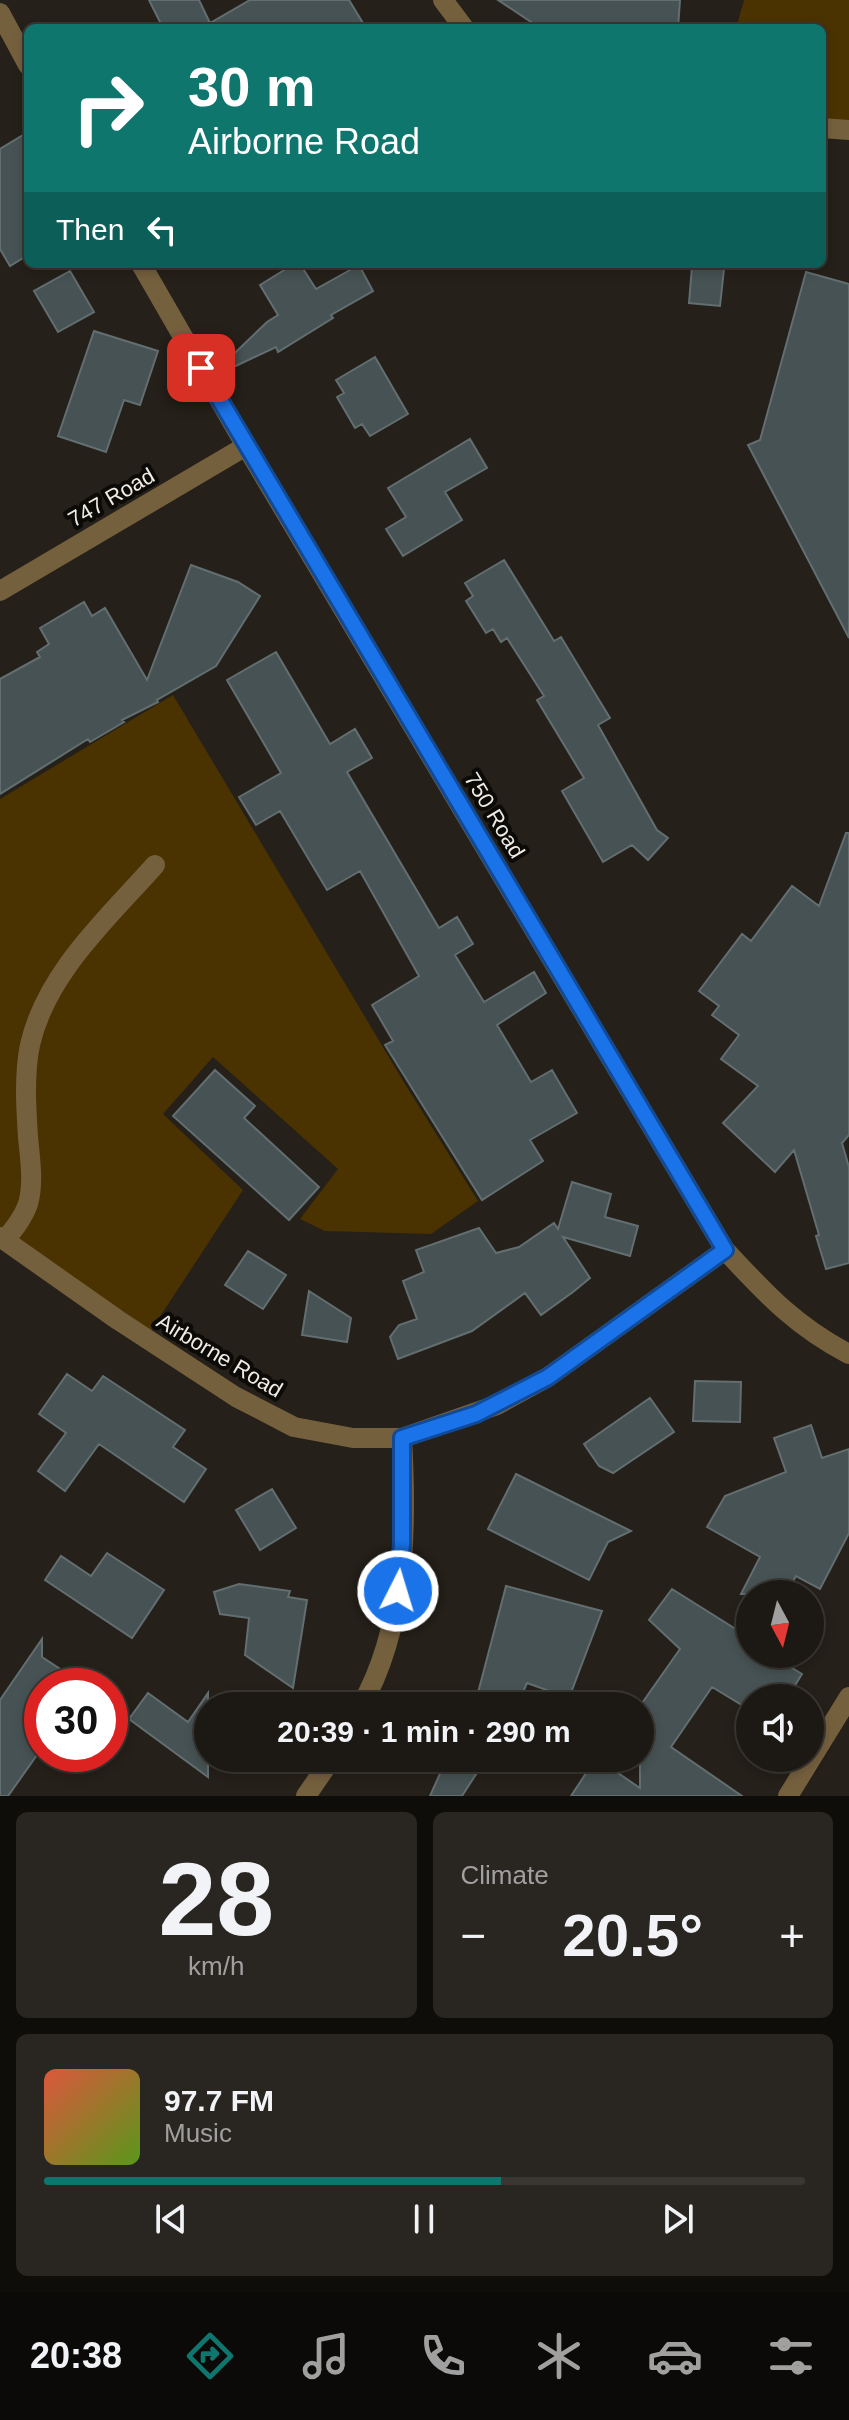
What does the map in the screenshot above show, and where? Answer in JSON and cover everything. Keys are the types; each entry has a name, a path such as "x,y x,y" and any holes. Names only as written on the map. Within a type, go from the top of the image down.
{"street":[{"path":"443,0 461,24"},
{"path":"0,13 24,58"},
{"path":"826,128 849,130"},
{"name":"750 Road","path":"143,268 725,1250 773,1303 797,1323 849,1354"},
{"name":"747 Road","path":"0,591 246,446"},
{"path":"2,1238 20,1221 31,1185 26,1107 30,1046 42,1005 71,961 155,865"},
{"name":"Airborne Road","path":"2,1238 118,1320 236,1397 294,1427 353,1438 402,1438 476,1414 548,1377 725,1250"},
{"path":"369,1692 390,1635 398,1591 402,1544 402,1438"},
{"path":"788,1796 849,1697"},
{"path":"306,1796 322,1772"}],"shaded area":[{"path":"744,0 849,0 849,131 826,128 826,24 737,24"},
{"path":"173,695 478,1201 431,1234 325,1231 300,1219 338,1169 213,1057 163,1114 243,1190 146,1338 0,1235 0,799"}],"building":[{"path":"149,0 199,0 210,23 250,0 349,0 364,24 161,24"},
{"path":"498,0 680,0 678,24 534,24"},
{"path":"24,134 24,257 10,266 0,249 0,149"},
{"path":"288,268 303,268 316,289 354,268 361,268 373,291 331,315 333,318 278,352 276,347 221,373 218,369 278,315 260,285"},
{"path":"692,268 724,269 720,306 689,303"},
{"path":"70,271 94,312 58,332 34,291"},
{"path":"806,272 849,284 849,638 748,445 760,440"},
{"path":"94,331 158,351 140,405 124,400 106,452 58,436"},
{"path":"375,357 408,414 370,436 362,424 355,428 337,397 344,393 336,380"},
{"path":"470,439 487,468 445,492 462,520 403,556 386,529 406,517 388,488"},
{"path":"504,560 554,641 561,637 610,718 598,725 657,830 668,838 648,860 632,845 603,862 562,791 584,778 537,700 544,696 507,638 501,642 493,629 486,633 466,601 473,596 465,583"},
{"path":"191,565 238,582 260,596 216,666 90,742 88,739 0,794 0,679 40,657 37,652 49,644 40,628 84,602 92,616 105,608 147,680"},
{"path":"276,652 330,744 355,729 372,758 347,772 439,928 457,917 473,944 455,955 484,1002 534,972 546,993 497,1025 531,1082 552,1070 577,1113 530,1140 543,1161 482,1200 385,1045 393,1041 372,1005 419,976 360,871 327,890 280,811 256,825 239,797 281,773 227,680"},
{"path":"846,833 849,833 849,1135 842,1143 849,1167 849,1263 826,1269 794,1150 775,1172 723,1123 758,1086 721,1059 739,1035 712,1015 719,1006 699,991 742,934 751,941 792,886 819,906"},
{"path":"215,1070 255,1106 244,1118 319,1187 289,1220 173,1116"},
{"path":"572,1182 611,1194 605,1217 638,1226 630,1256 563,1237 590,1278 573,1292 541,1315 525,1293 472,1331 398,1359 390,1337 399,1325 417,1319 403,1281 424,1272 416,1250 479,1228 496,1253 519,1247 554,1223 558,1229"},
{"path":"248,1251 286,1275 263,1309 225,1285"},
{"path":"309,1291 351,1318 347,1342 302,1335"},
{"path":"67,1374 92,1391 103,1376 185,1430 173,1447 206,1469 184,1502 99,1444 65,1491 38,1471 66,1433 39,1414"},
{"path":"695,1381 741,1382 740,1422 693,1421"},
{"path":"650,1398 674,1432 613,1473 599,1466 584,1444"},
{"path":"811,1425 822,1458 849,1449 849,1533 824,1581 803,1580 796,1576 794,1580 748,1580 760,1557 707,1527 725,1496 786,1472 774,1438"},
{"path":"516,1474 631,1531 608,1542 589,1580 488,1529"},
{"path":"272,1489 296,1528 260,1550 236,1510"},
{"path":"107,1553 164,1590 132,1638 45,1580 61,1556 91,1576"},
{"path":"239,1584 290,1591 288,1597 307,1600 293,1688 245,1655 249,1618 220,1614 214,1592"},
{"path":"506,1586 602,1611 571,1692 552,1692 527,1683 523,1692 478,1692"},
{"path":"672,1589 736,1629 736,1668 792,1668 802,1674 796,1684 736,1684 736,1702 712,1687 671,1747 742,1796 571,1796 587,1772 617,1772 640,1788 640,1772 654,1772 654,1692 650,1692 680,1649 649,1620"},
{"path":"42,1639 42,1657 59,1668 24,1668 25,1772 8,1796 0,1796 0,1700"},
{"path":"148,1693 188,1722 194,1713 194,1767 129,1719"},
{"path":"441,1772 477,1772 462,1796 430,1796"}],"route":[{"path":"201,368 725,1250 548,1377 476,1414 402,1438 402,1544 398,1591"}]}
